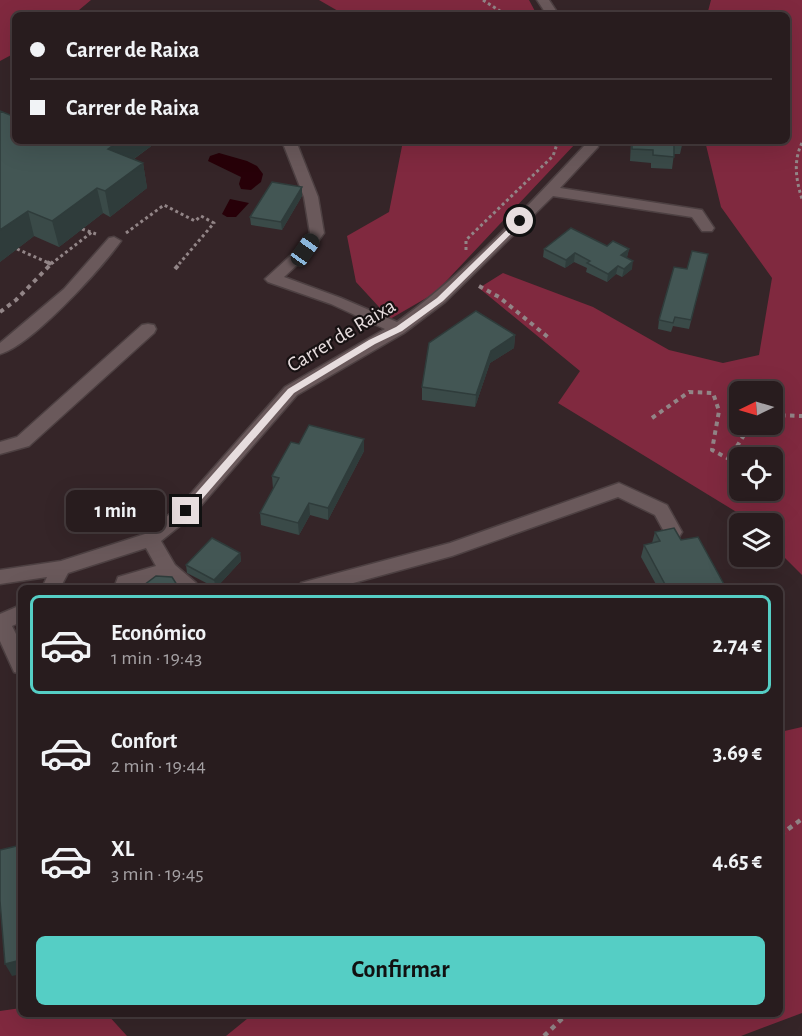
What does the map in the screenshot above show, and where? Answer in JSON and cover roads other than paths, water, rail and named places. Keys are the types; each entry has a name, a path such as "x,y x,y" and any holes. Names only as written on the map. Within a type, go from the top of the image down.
{"street":[{"path":"290,144 311,197 317,233 305,250 273,279 336,301 399,329"},
{"name":"Carrer de Raixa","path":"0,577 61,568 151,539 186,511 291,391 372,342 399,329 440,300 550,191 591,147 590,144"},
{"path":"550,191 697,213 707,228"},
{"path":"0,349 10,345 69,292 114,241"},
{"path":"0,335 29,327"},
{"path":"0,448 23,442 148,328"},
{"path":"319,585 452,549 619,490 661,510 673,532"},
{"path":"151,539 168,570 186,585"},
{"path":"52,585 61,568"},
{"path":"124,585 126,582 168,570"},
{"path":"18,614 1,623 18,660"}]}
